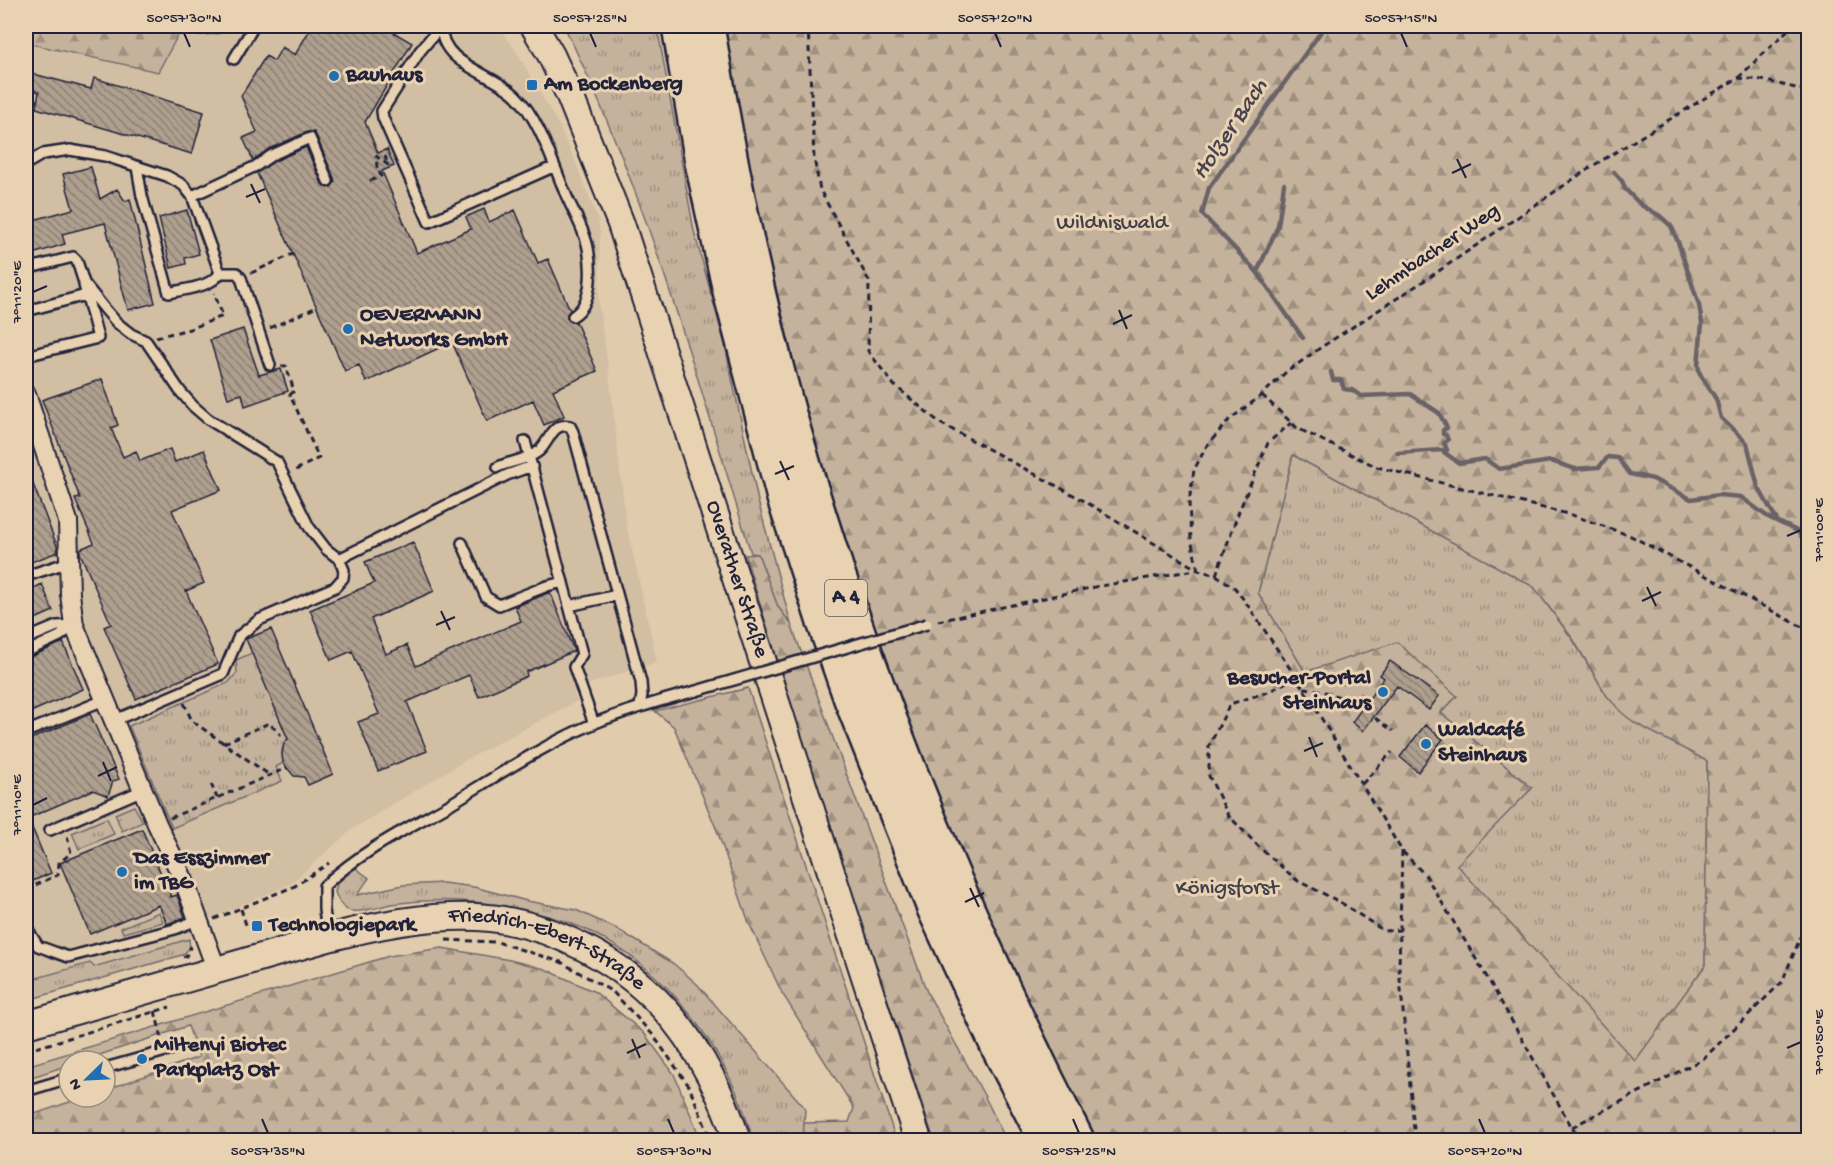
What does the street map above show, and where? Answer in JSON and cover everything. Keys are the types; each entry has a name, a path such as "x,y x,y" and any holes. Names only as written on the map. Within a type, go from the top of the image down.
{"highway":[{"name":"A 4","path":"679,26 702,162 730,291 784,498 823,619 851,699 934,908 999,1049 1046,1140"},
{"name":"A 4","path":"707,26 744,229 788,412 834,563 866,659 914,785 960,895 1025,1039 1077,1140"},
{"path":"934,908 966,1008 1028,1140"}],"main road":[{"name":"Overather Straße","path":"534,26 551,55 570,96 621,224 918,1140"},
{"name":"Friedrich-Ebert-Straße","path":"26,1025 378,925 415,920 475,917 503,920 553,933 630,978 673,1019 694,1047 722,1102 736,1140"}],"street":[{"path":"26,394 31,434 68,521 70,594 74,626 157,824 170,848 218,971"}],"lane":[{"path":"234,59 254,26"},
{"path":"441,26 420,51 382,111 383,118 429,222 553,167"},
{"path":"441,26 443,38 449,50 460,60 514,93 524,104 537,128 588,246 590,283 587,298 579,312 573,316"},
{"path":"192,196 310,138 328,181"},
{"path":"26,164 43,154 70,150 105,156 167,176 183,185 192,196 220,273"},
{"path":"137,167 142,196 169,293 210,282 220,273"},
{"path":"26,269 73,257 77,261 84,283 98,338 26,356"},
{"path":"220,273 237,273 241,278 270,365"},
{"path":"84,283 117,323 131,334 146,340 180,392 193,406 208,419 277,462 309,527 326,549 339,559 344,570 343,578 335,587 259,620 239,636 223,674 113,721"},
{"path":"26,311 86,295"},
{"path":"498,467 538,451 556,428 563,425 570,426 641,682 640,706"},
{"path":"525,441 582,654 574,667 594,724"},
{"path":"339,559 507,475 532,466"},
{"path":"462,543 486,597 499,605 548,585 563,582"},
{"path":"26,576 69,562"},
{"path":"569,606 617,595"},
{"path":"328,938 324,910 324,886 339,872 378,845 549,746 594,724 640,706 927,624"},
{"path":"26,639 57,626 74,626"},
{"path":"26,652 60,636 74,626"},
{"path":"26,732 104,700"},
{"path":"50,830 143,790"},
{"path":"26,927 38,946 68,957 200,922"},
{"path":"117,1065 169,1050"},
{"path":"26,1092 57,1082"}],"path":[{"path":"808,26 811,114 816,168 820,189 869,281 868,351 894,385 940,423 1081,499 1198,570 1216,575 1235,588 1303,688 1402,851 1426,876 1491,984 1579,1140"},
{"name":"Lehmbacher Weg","path":"1198,570 1191,539 1189,501 1194,470 1206,447 1229,420 1262,395 1285,373 1323,346 1430,277 1548,196 1738,78 1792,26"},
{"path":"1738,78 1762,80 1809,91"},
{"path":"370,181 381,176 376,156 388,165 383,151"},
{"path":"241,278 293,254"},
{"path":"158,336 223,316 218,304"},
{"path":"261,333 317,308"},
{"path":"270,365 286,366 294,391 290,395 319,458 285,476"},
{"path":"1262,395 1296,428 1377,467 1572,515 1631,536 1809,630"},
{"path":"1216,575 1239,511 1268,443 1291,423"},
{"path":"927,624 1040,598 1198,570"},
{"path":"1296,677 1268,692 1230,704 1209,746 1209,777 1228,815 1261,849 1299,881 1340,902 1384,931 1400,930"},
{"path":"1303,688 1321,690 1342,697 1356,705"},
{"path":"183,701 192,721 270,776"},
{"path":"1375,718 1393,731"},
{"path":"224,743 269,723 281,735"},
{"path":"1362,784 1392,752"},
{"path":"157,824 287,768"},
{"path":"211,784 217,798"},
{"path":"26,889 58,875 59,863 71,853 70,841 63,824"},
{"path":"1402,851 1399,968 1415,1140"},
{"path":"179,958 186,956 193,942 190,931 200,922 241,909 295,886 332,861"},
{"path":"241,909 247,928"},
{"path":"1572,1127 1703,1059 1782,982 1809,919"},
{"path":"446,939 496,942 561,962 614,992 653,1035 689,1086 711,1140"},
{"path":"26,1051 174,1005"},
{"path":"155,1011 169,1050"}],"shaded area":[{"path":"243,26 498,26 516,51 559,126 598,220 600,234 599,308 608,365 626,523 657,662 592,683 573,692 577,701 464,761 354,828 290,884 207,920 190,937 190,948 182,955 26,988 26,43 158,72 178,35 223,34"}],"green space":[{"path":"26,26 243,26 211,35 178,35 158,72 26,43"},
{"path":"564,26 657,26 694,231 725,345 758,501 791,624 778,607 758,554 751,553 690,352 645,219 594,89"},
{"name":"Königsforst","path":"725,26 1808,26 1808,1140 1095,1140 1074,1104 986,923 900,711 805,410 737,123","holes":["1293,455 1534,587 1573,639 1607,696 1621,712 1635,723 1707,761 1705,966 1635,1061 1457,865 1532,788 1441,713 1457,696 1397,642 1305,672 1258,593"]},
{"path":"1293,455 1534,587 1573,640 1607,696 1673,742 1707,761 1705,966 1635,1062 1456,865 1532,788 1441,713 1456,697 1305,672 1258,593"},
{"path":"758,554 778,607 791,624 927,992 1006,1140 934,1140 814,777 745,555"},
{"path":"252,653 288,739 282,749 283,763 276,767 282,781 172,828 129,726 228,683 237,673 236,660"},
{"path":"748,688 896,1140 803,1140 804,1123 849,1122 854,1108 782,993 749,923 718,833 674,727 655,711"},
{"path":"134,806 143,822 122,831 115,814"},
{"path":"107,818 114,834 79,849 72,833"},
{"path":"354,867 369,878 357,895 403,885 443,883 474,887 527,901 576,910 617,929 674,964 697,984 805,1108 803,1140 753,1140 729,1076 693,1018 671,992 619,948 568,922 487,904 447,900 420,901 392,904 362,911 349,910 341,904 335,892 337,884"},
{"path":"159,912 163,922 123,933 121,928"},
{"path":"189,939 190,948 182,955 28,1000 26,981 90,963 94,967"},
{"path":"442,948 510,960 545,969 595,992 644,1033 674,1074 701,1140 26,1140 26,1117 57,1106 57,1109 117,1109 117,1086 199,1057 188,1026 117,1049 82,1049 389,956"},
{"path":"57,1057 57,1069 26,1079 26,1066"}],"building":[{"path":"312,26 383,26 412,43 365,122 378,153 387,149 394,166 382,171 417,253 471,229 466,217 484,209 489,222 515,210 538,263 548,259 570,310 567,318 570,322 576,322 597,371 553,390 564,416 544,425 533,400 487,421 452,342 366,382 359,365 345,371 257,173 275,161 306,147 322,184 327,188 331,187 335,182 334,178 316,135 314,132 307,132 269,149 253,160 243,138 257,132 241,96 266,56 274,61 282,47 295,55"},
{"path":"26,72 91,89 94,78 204,112 192,154 36,108 39,92 26,88"},
{"path":"91,167 100,199 117,189 125,201 130,199 155,303 128,310 105,223 62,234 65,244 26,256 26,222 73,209 63,174"},
{"path":"187,210 199,254 185,258 186,264 171,268 159,218"},
{"path":"243,329 259,375 281,369 288,391 245,406 242,394 228,398 210,340"},
{"path":"102,379 118,425 111,428 123,457 136,451 140,461 170,449 175,462 204,450 221,490 172,510 204,583 186,591 218,664 136,699 104,627 111,624 80,553 80,549 94,543 75,499 80,498 42,400"},
{"path":"26,466 58,552 26,564"},
{"path":"413,542 434,591 371,619 386,654 407,645 416,666 521,621 515,607 550,592 574,651 526,672 527,676 479,697 469,675 407,702 427,751 378,771 358,722 379,714 352,651 331,660 310,610 374,583 365,562"},
{"path":"42,584 53,611 26,623 26,592"},
{"path":"271,629 333,774 308,785 304,777 294,776 283,763 284,743 288,739 246,639"},
{"path":"63,642 83,689 26,714 26,659"},
{"path":"1390,661 1439,696 1429,710 1397,686 1363,731 1352,722 1384,678 1380,675"},
{"path":"90,714 119,779 113,781 108,796 93,790 28,818 51,873 26,884 26,741"},
{"path":"1425,725 1443,739 1418,772 1400,757"},
{"path":"142,829 171,897 177,895 185,917 167,924 159,905 90,934 60,863"}],"waterway":[{"name":"Holzer Bach","path":"1303,338 1257,272 1202,214 1209,188 1325,26"},
{"path":"1614,172 1622,181 1625,189 1641,205 1660,216 1671,226 1699,305 1702,323 1698,365 1700,374 1716,399 1721,418 1747,443 1758,487 1778,522"},
{"path":"1257,272 1278,226 1284,184"},
{"name":"Holzer Bach","path":"1331,372 1333,380 1341,380 1344,389 1352,390 1361,396 1410,394 1439,413 1447,428 1443,430 1448,440 1444,443 1447,450 1445,453 1459,463 1485,459 1499,469 1551,461 1575,469 1599,467 1608,457 1618,458 1630,474 1653,479 1691,499 1719,495 1741,497 1768,517 1797,531 1808,544"},
{"path":"1397,453 1442,450 1445,453"}],"place":[{"name":"Bauhaus","path":"334,76"},
{"name":"Am Bockenberg","path":"532,85"},
{"name":"OEVERMANN Networks GmbH","path":"348,329"},
{"name":"Besucher-Portal Steinhaus","path":"1383,692"},
{"name":"Waldcafé Steinhaus","path":"1426,744"},
{"name":"Das Esszimmer im TBG","path":"122,872"},
{"name":"Technologiepark","path":"257,926"},
{"name":"Miltenyi Biotec Parkplatz Ost","path":"142,1059"}],"park label":[{"name":"Wildniswald","path":"1112,224"}]}
